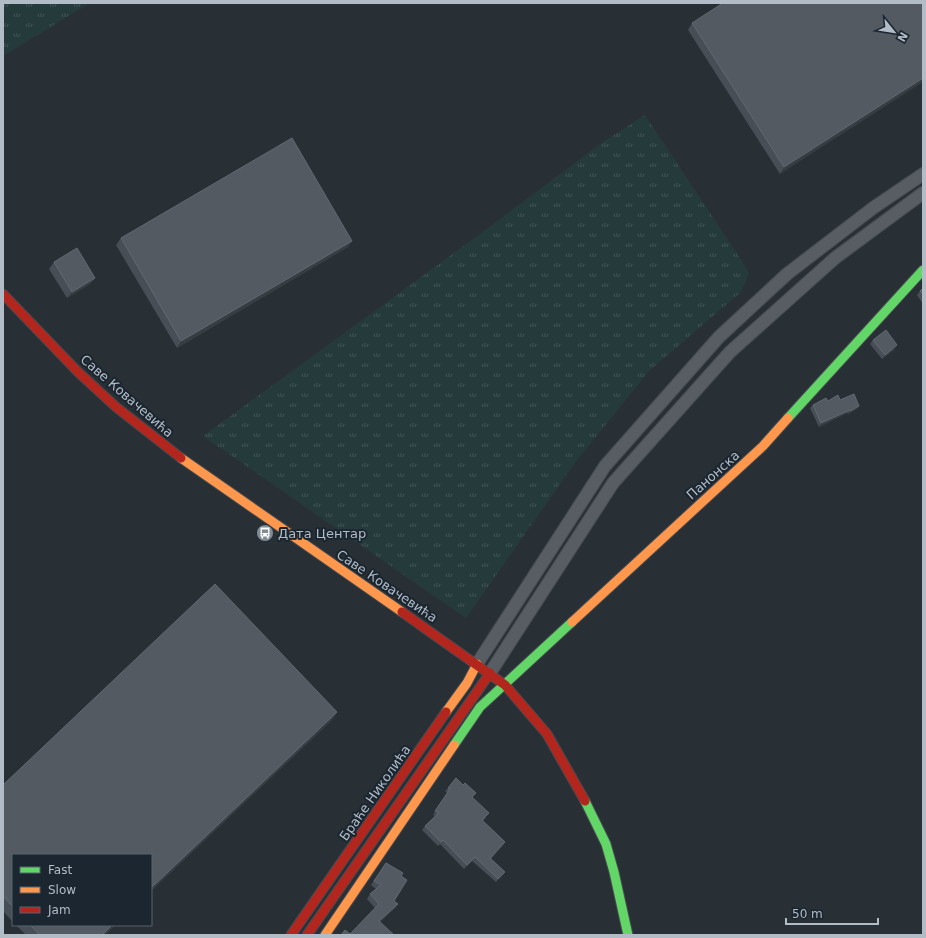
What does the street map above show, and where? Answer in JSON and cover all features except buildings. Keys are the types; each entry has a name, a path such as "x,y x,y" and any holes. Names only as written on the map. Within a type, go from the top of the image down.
{"street":[{"path":"477,664 606,466 719,337 788,274 873,208 923,174"},
{"path":"490,674 614,483 730,352 834,258 923,193"},
{"name":"Панонска","path":"326,935 480,707 764,446 923,270"},
{"name":"Саве Ковачевића","path":"3,294 78,372 116,407 172,451 505,685 547,734 592,814 606,844 628,935"},
{"name":"Браће Николића","path":"291,935 462,690 477,664"},
{"name":"Браће Николића","path":"307,935 490,674"}],"green space":[{"path":"3,3 90,3 3,56"},
{"path":"645,115 749,273 741,292 649,371 574,464 466,618 203,436 469,242 603,142"}],"traffic: fast":[{"path":"788,418 923,270"},
{"path":"454,745 480,707 572,622"},
{"path":"585,801 606,844 628,935"}],"traffic: slow":[{"path":"572,622 763,446 788,418"},
{"path":"181,458 402,612"},
{"path":"446,712 467,683 477,664"},
{"path":"325,935 454,745"}],"traffic: jam":[{"path":"3,294 78,372 116,407 181,458"},
{"path":"402,612 505,685 547,734 585,801"},
{"path":"307,935 490,673"},
{"path":"291,935 446,712"}],"place":[{"name":"Дата Центар","path":"265,533"}]}
